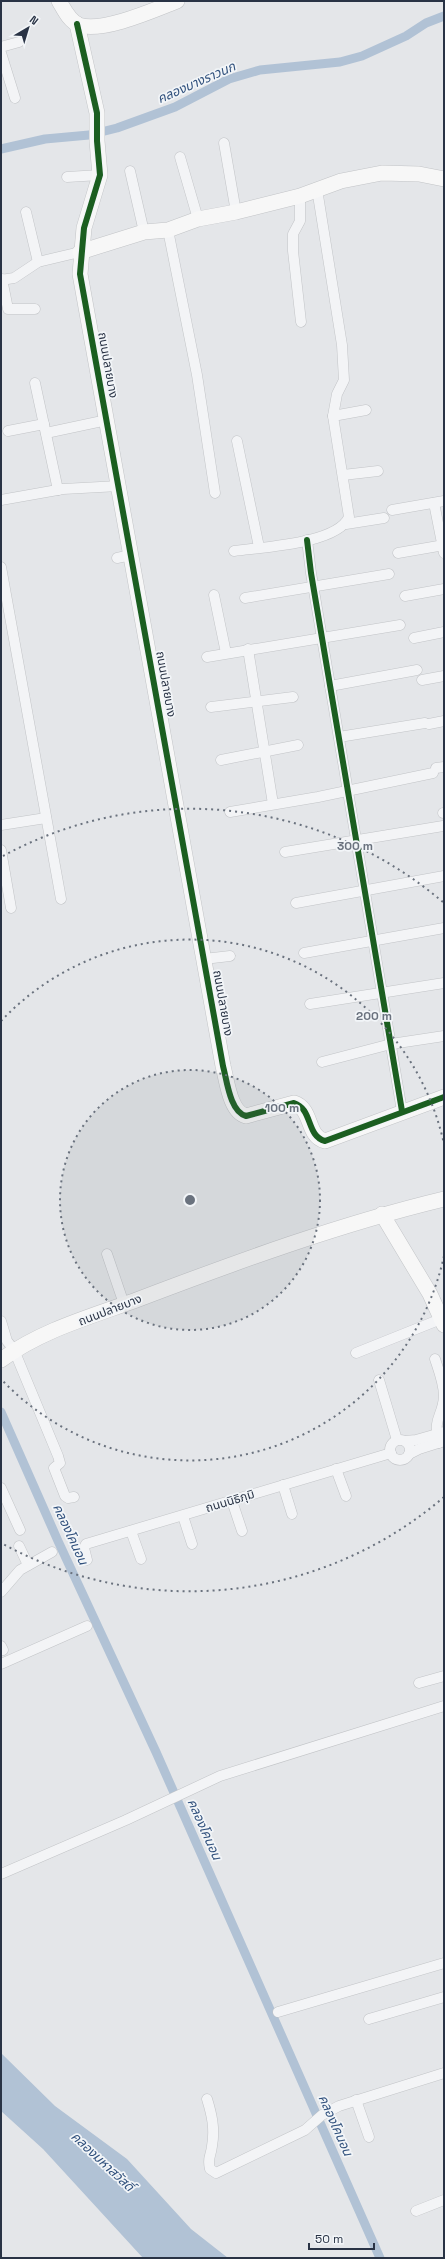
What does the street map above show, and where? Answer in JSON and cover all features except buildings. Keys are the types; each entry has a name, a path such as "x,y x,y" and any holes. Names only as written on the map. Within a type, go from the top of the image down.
{"street":[{"path":"59,1 67,14 77,24 85,26 108,25 174,2"},
{"name":"ถนนปลายบาง","path":"77,24 97,113 97,141 100,175 84,228 80,252 80,274 119,486 124,557 204,959 223,1066 234,1102 241,1115 246,1116 294,1103 300,1105 305,1109 314,1134 318,1140 325,1141 402,1111 444,1097"},
{"path":"1,47 19,42"},
{"path":"1,53 16,98"},
{"path":"224,143 236,212"},
{"path":"180,157 198,219"},
{"path":"130,170 144,232"},
{"path":"35,309 8,309 6,307 1,280 14,278 38,262 80,252 144,232 168,230 198,219 236,212 300,196 341,180 382,173 419,174 444,179"},
{"path":"67,178 100,175"},
{"path":"317,189 342,345 344,380 337,394 333,416 349,517 346,524"},
{"path":"300,196 300,221 293,234 293,251 301,322"},
{"path":"26,212 38,262"},
{"path":"168,230 197,375 215,493"},
{"path":"35,383 58,490"},
{"path":"333,416 366,410"},
{"path":"8,430 45,428 107,420"},
{"path":"236,441 259,548"},
{"path":"343,475 378,471"},
{"path":"1,500 58,490 119,486"},
{"path":"392,510 439,502 444,548 398,554"},
{"path":"234,551 317,539 334,532 346,524 384,518"},
{"path":"307,540 313,585 402,1111"},
{"path":"1,566 61,899"},
{"path":"245,598 313,585 389,574"},
{"path":"405,596 444,589"},
{"path":"214,595 226,653"},
{"path":"207,657 322,636 400,624"},
{"path":"414,638 444,632"},
{"path":"248,649 273,804"},
{"path":"330,686 417,670"},
{"path":"422,680 444,676"},
{"path":"211,708 293,697"},
{"path":"339,737 444,721"},
{"path":"221,760 298,745"},
{"path":"230,812 348,789 438,769"},
{"path":"1,825 46,818"},
{"path":"285,852 356,839 443,826"},
{"path":"1,850 11,908"},
{"path":"296,903 444,876"},
{"path":"304,953 444,928"},
{"path":"204,959 230,956"},
{"path":"310,1004 444,983"},
{"path":"322,1062 391,1044 444,1036"},
{"name":"ถนนปลายบาง","path":"1,1360 14,1350 37,1338 124,1304 332,1229 382,1214 444,1199"},
{"path":"356,1353 443,1322 422,1280 382,1214"},
{"path":"107,1254 124,1304"},
{"path":"1,1321 7,1341 14,1350 59,1459 54,1468 65,1496 68,1498 74,1497"},
{"path":"435,1359 444,1389 444,1398 436,1419 441,1437"},
{"path":"379,1380 401,1441 410,1447 409,1454"},
{"path":"441,1437 399,1459 391,1453 392,1445 401,1441 441,1437"},
{"name":"ถนนนิธิภุมิ","path":"87,1560 84,1548 86,1544 391,1453"},
{"path":"336,1469 346,1496"},
{"path":"282,1485 292,1514"},
{"path":"1,1488 20,1530"},
{"path":"232,1501 242,1531"},
{"path":"183,1516 192,1544"},
{"path":"131,1531 141,1559"},
{"path":"18,1546 28,1564"},
{"path":"1,1592 28,1564 52,1552"},
{"path":"1,1664 87,1626"},
{"path":"419,1683 444,1676"},
{"path":"1,1874 126,1820 170,1798 220,1776 444,1706"},
{"path":"278,2012 444,1963"},
{"path":"369,2019 444,1997"},
{"path":"207,2099 214,2120 212,2145 207,2159 212,2172 216,2173 270,2148 313,2125 322,2115 356,2100 444,2073"},
{"path":"356,2100 369,2137"},
{"path":"416,2211 444,2200"}],"water":[{"name":"คลองมหาสวัสดิ์","path":"1,2053 55,2106 127,2159 191,2229 228,2258 143,2258 43,2149 1,2111"}],"waterway":[{"name":"คลองบางราวนก","path":"1,149 45,139 89,135 117,128 175,107 229,79 260,70 340,62 362,56 406,36 426,23 444,16"},
{"name":"คลองโคนอน","path":"1,1412 58,1541 156,1752 380,2258"}],"cycle path":[{"path":"77,24 97,113 97,141 100,175 84,228 80,274 223,1066 230,1095 236,1109 246,1116 294,1103 300,1106 304,1111 315,1134 325,1141 444,1097"},
{"path":"307,540 311,573 402,1111"}]}
